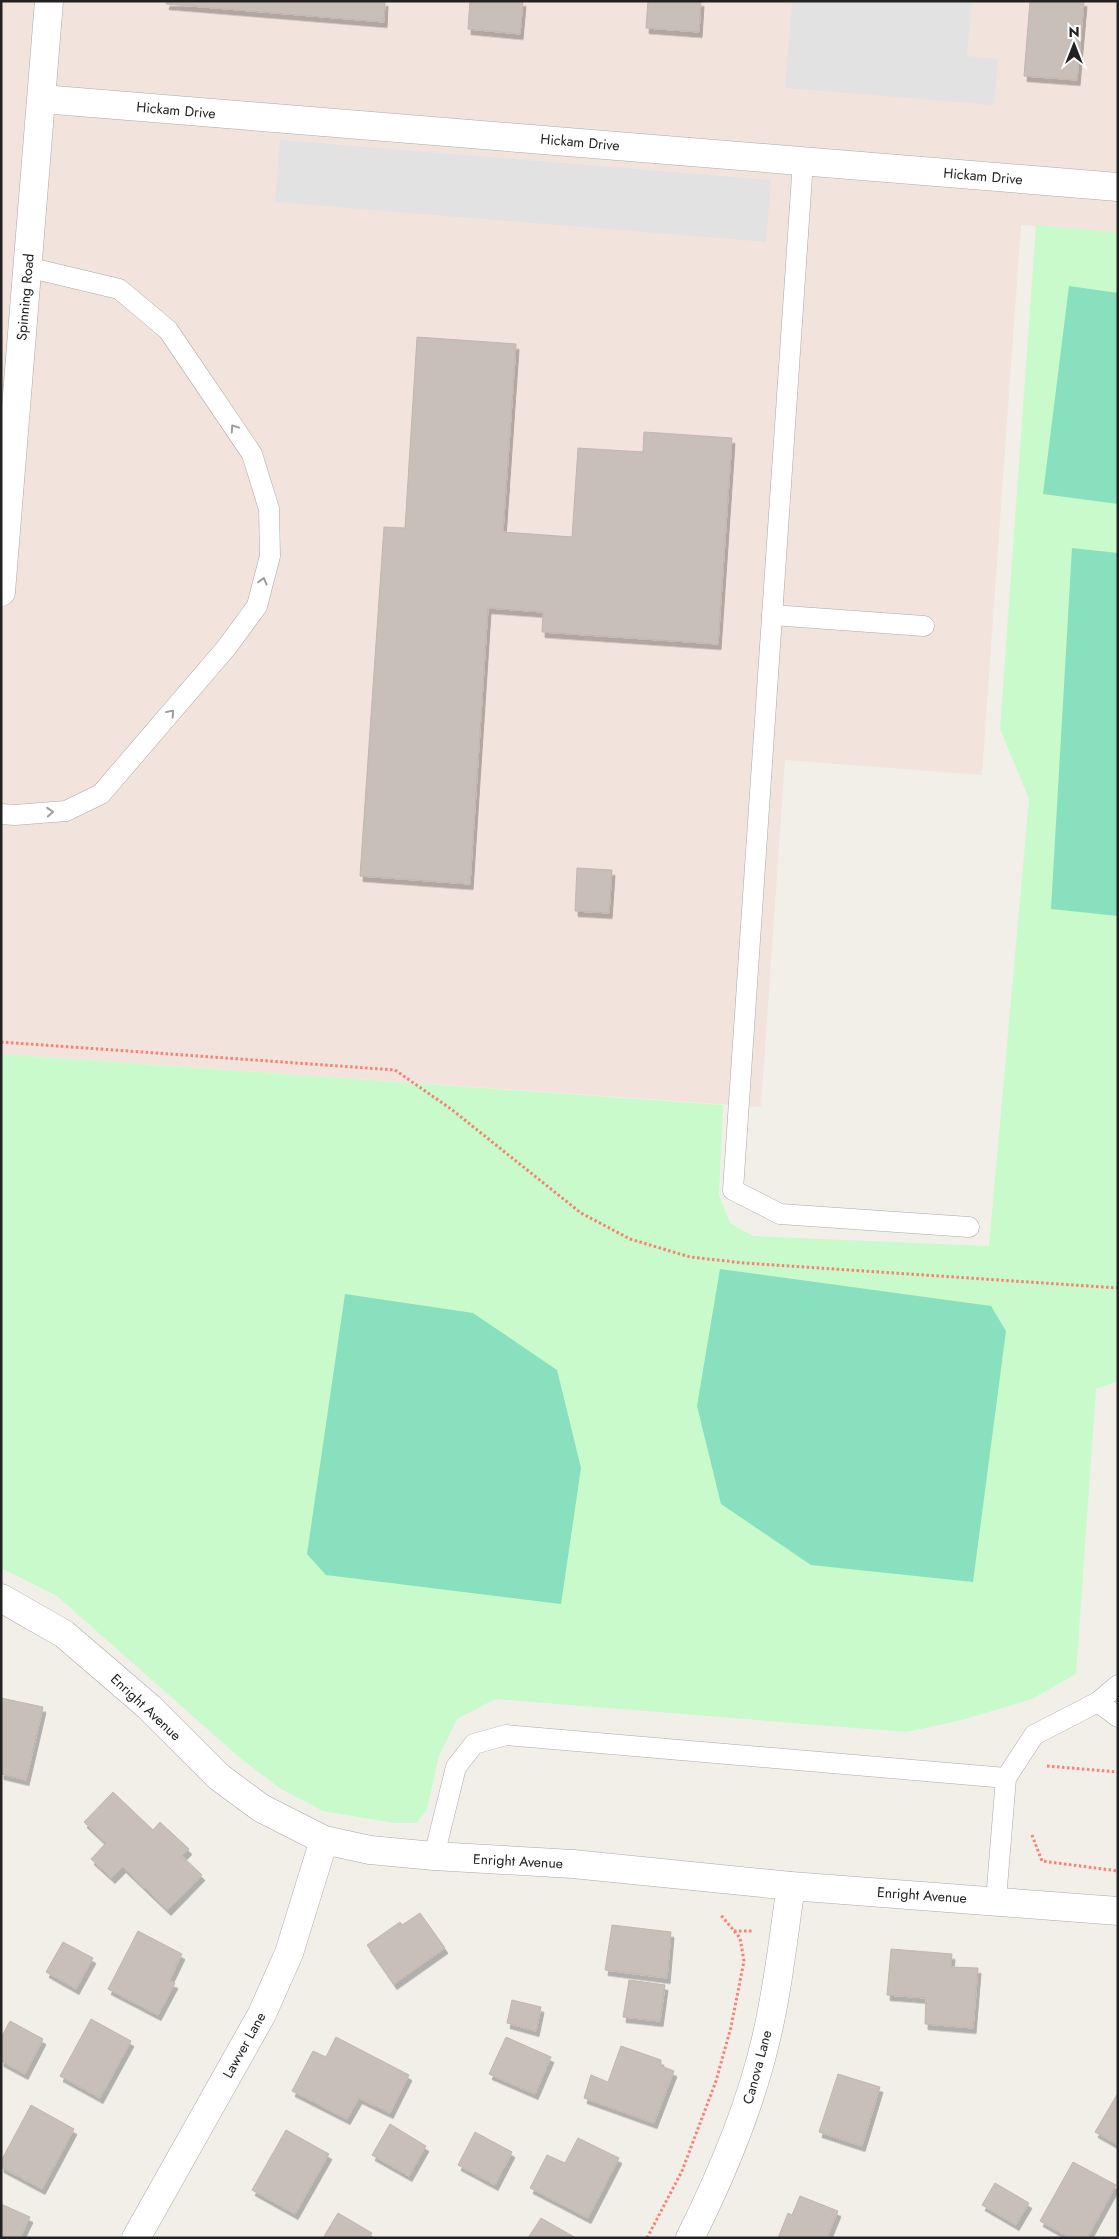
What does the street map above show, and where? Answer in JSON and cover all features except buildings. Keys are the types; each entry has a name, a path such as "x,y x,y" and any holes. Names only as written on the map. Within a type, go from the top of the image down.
{"street":[{"name":"Spinning Road","path":"1,592 9,396 27,267 49,1"},
{"name":"Hickam Drive","path":"42,99 1118,187"},
{"name":"Enright Avenue","path":"1,1598 64,1634 149,1706 219,1777 261,1808 324,1840 370,1850 434,1856 573,1864 791,1886 996,1900 1118,1911"},
{"name":"Lawver Lane","path":"136,2238 262,2014 289,1953 324,1840"},
{"name":"Canova Lane","path":"690,2238 745,2111 765,2043 779,1974 791,1886"}],"lane":[{"path":"803,161 733,1190 780,1214 969,1227"},
{"path":"1,814 15,815 66,811 101,794 227,647 257,606 270,556 269,509 252,454 168,330 119,289 27,267"},
{"path":"772,615 924,626"},
{"path":"996,1900 1006,1778 1034,1735 1098,1702 1118,1685"},
{"path":"1098,1702 1118,1717"},
{"path":"434,1856 456,1767 474,1744 506,1735 1006,1778"}],"path":[{"path":"1,1042 395,1070 451,1109 581,1213 630,1239 690,1257 754,1264 1118,1288"},
{"path":"1045,1766 1118,1772"},
{"path":"1030,1830 1042,1861 1118,1871"},
{"path":"647,2238 682,2171 716,2081 731,2027 744,1960 740,1938 722,1915 716,1912"}],"shaded area":[{"path":"1,1 1118,1 1118,232 1021,225 982,775 785,760 761,1107 1,1054"},
{"path":"792,1 972,1 967,56 998,59 994,105 785,88"},
{"path":"280,140 771,180 766,242 275,202"}],"green space":[{"path":"1036,225 1118,232 1118,1381 1096,1389 1076,1674 1032,1699 958,1721 906,1732 495,1699 457,1719 439,1756 427,1809 417,1823 395,1823 323,1811 281,1789 239,1757 57,1596 1,1568 1,1054 723,1105 719,1195 730,1223 753,1236 989,1246 1029,799 1000,729"},
{"path":"1069,286 1118,293 1118,504 1043,494"},
{"path":"1072,548 1118,553 1118,916 1051,909"},
{"path":"720,1269 991,1306 1006,1331 973,1582 811,1565 721,1504 697,1406"},
{"path":"345,1294 473,1313 557,1370 581,1468 561,1604 326,1575 307,1554"}]}
